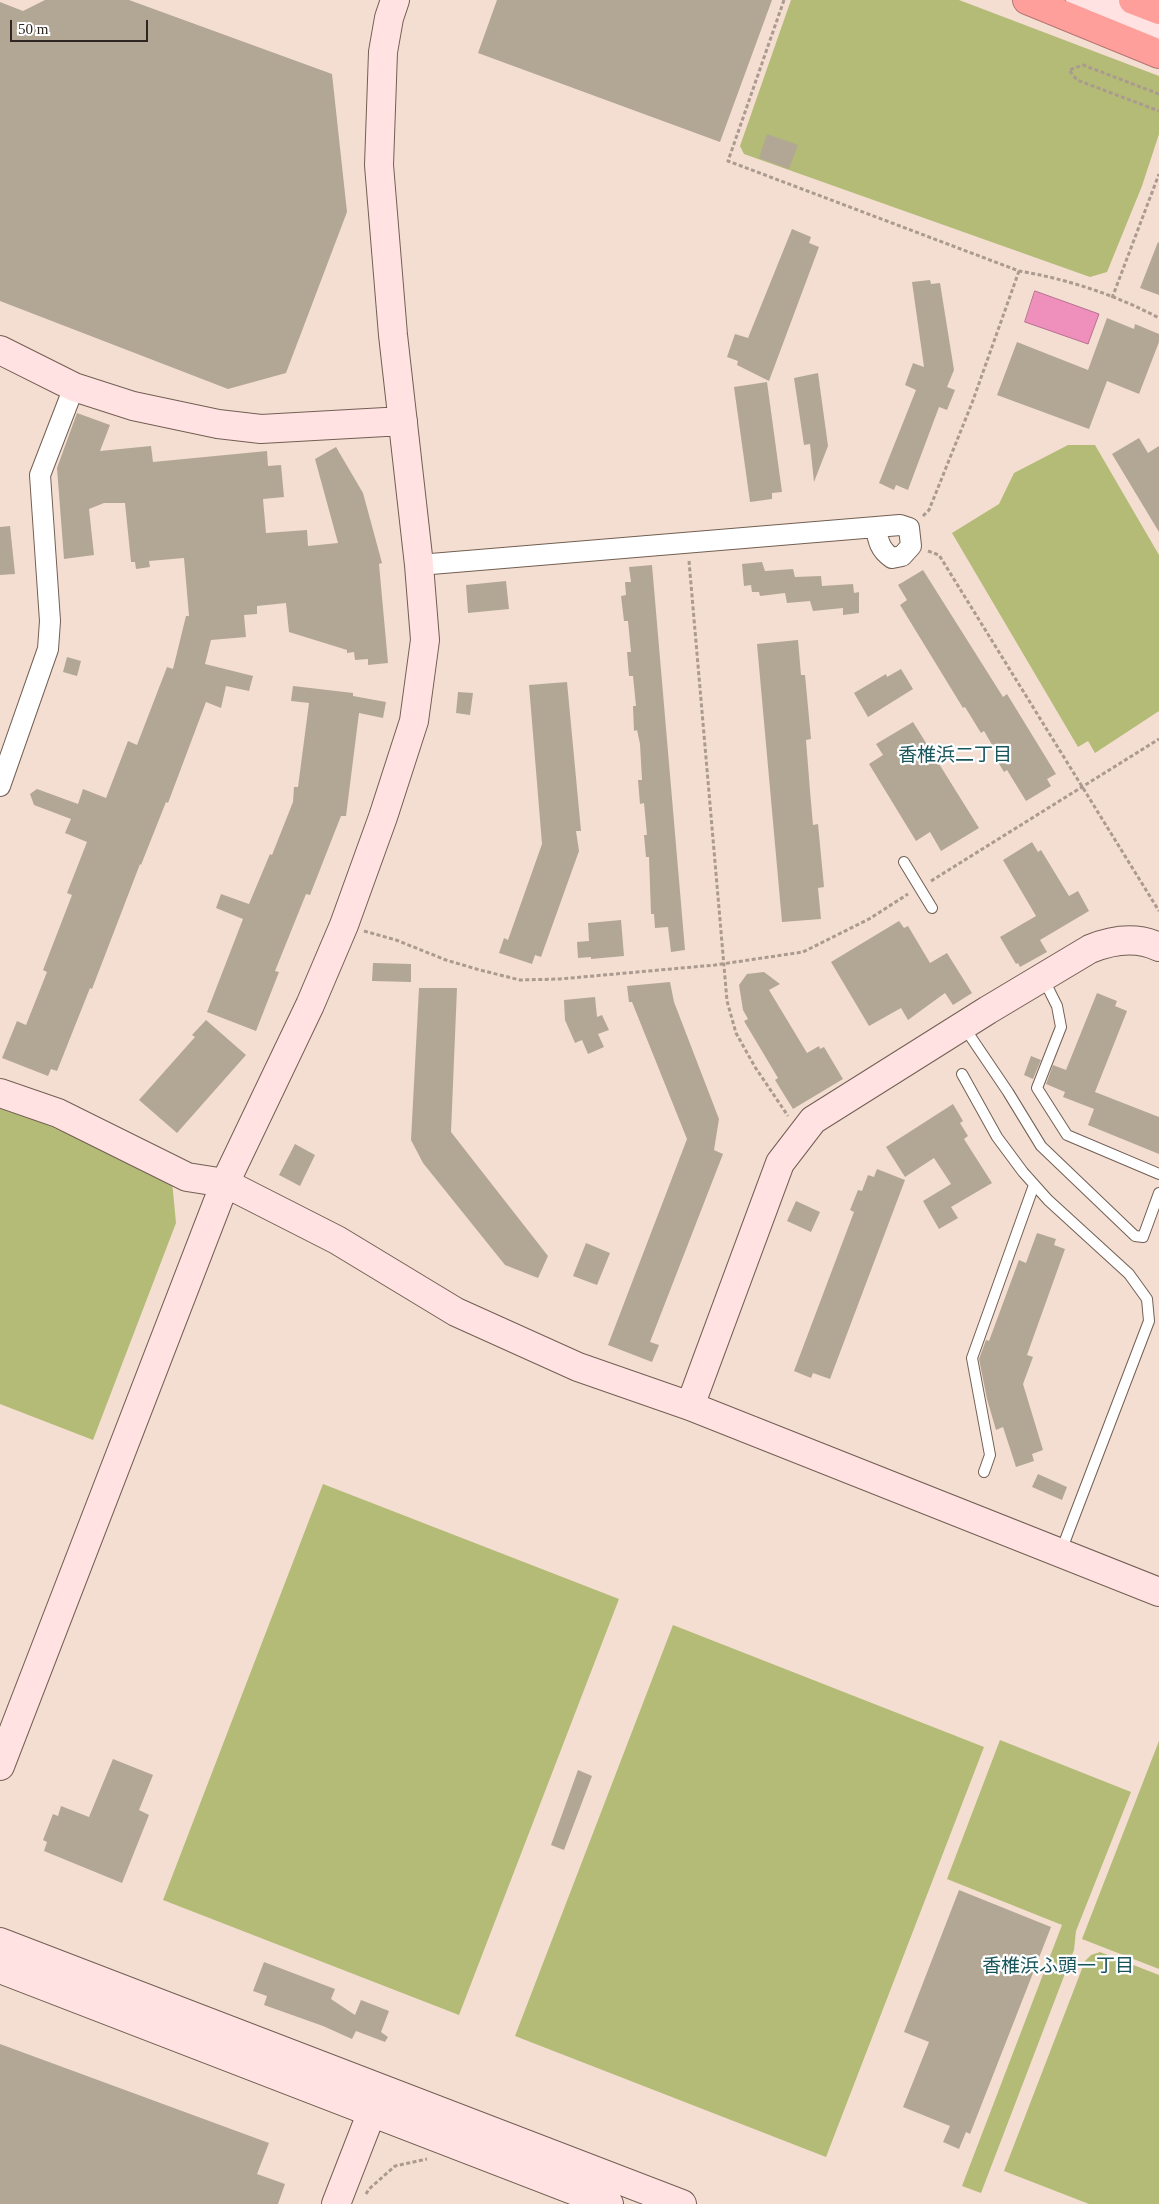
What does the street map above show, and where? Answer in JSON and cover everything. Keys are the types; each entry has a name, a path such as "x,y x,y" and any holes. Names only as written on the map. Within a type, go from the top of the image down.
{"highway":[{"path":"1027,0 1159,54"},
{"path":"1068,0 1159,35"},
{"path":"1133,0 1159,10"}],"street":[{"path":"0,1766 225,1183 310,1006 344,925 383,817 414,721 425,640 419,565 393,335 379,164 383,52 389,18 395,0"},
{"path":"1080,0 1159,30"},
{"path":"1151,0 1159,3"},
{"path":"0,350 74,388 132,406 218,424 261,429 403,421"},
{"path":"0,786 48,649 50,622 40,475 74,388"},
{"path":"419,565 900,525 910,537 902,556 892,558 883,552 876,527"},
{"path":"690,1406 780,1163 813,1120 1090,949 1104,943 1130,940 1159,947"},
{"path":"0,1093 58,1112 186,1177 225,1183 337,1240 456,1312 578,1367 690,1406 1159,1592"},
{"path":"0,1942 377,2100 609,2204"},
{"path":"0,1969 682,2204"},
{"path":"336,2204 377,2100"}],"lane":[{"path":"904,862 932,908"},
{"path":"1042,978 1058,1006 1061,1027 1038,1088 1067,1135 1159,1174"},
{"path":"963,1026 1008,1092 1041,1146 1135,1236 1143,1237 1159,1193"},
{"path":"962,1074 997,1137 1034,1185 1129,1274 1147,1299 1149,1321 1060,1553"},
{"path":"984,1472 990,1455 972,1358 1034,1185"}],"path":[{"path":"784,0 728,161 1019,270 1048,276 1136,306 1159,318"},
{"path":"1159,94 1083,65 1069,70 1077,80 1159,111"},
{"path":"1112,298 1159,174"},
{"path":"1019,270 972,403 929,510 910,537 939,555 1159,911"},
{"path":"687,542 727,1001 736,1033 755,1068 801,1136"},
{"path":"344,925 396,940 446,960 520,980 560,979 725,964 803,952 869,919 1159,739"},
{"path":"365,2196 368,2189 395,2166 429,2159"}],"green space":[{"path":"791,0 959,0 1159,76 1159,134 1142,186 1107,272 1090,277 744,154 740,146"},
{"path":"1068,445 1095,445 1159,555 1159,711 1095,753 1088,741 1078,747 952,533 999,504 1014,473"},
{"path":"0,1105 172,1181 176,1223 93,1440 0,1404"},
{"path":"323,1484 619,1599 459,2015 163,1900"},
{"path":"673,1625 984,1747 826,2157 515,2036"},
{"path":"1000,1740 1131,1792 1076,1931 1074,1950 981,2193 962,2186 1062,1925 947,1879"},
{"path":"1159,1741 1159,1969 1082,1939"},
{"path":"1100,1952 1159,1975 1159,2204 1089,2204 1004,2171 1085,1961 1091,1955"}],"shaded area":[{"path":"1035,291 1099,314 1088,344 1025,322"}],"building":[{"path":"45,0 129,0 332,74 347,212 286,373 228,389 0,301 0,2 23,11"},
{"path":"497,0 772,0 720,142 478,53"},
{"path":"767,134 798,145 789,169 759,158"},
{"path":"792,229 811,237 809,243 819,247 769,381 737,365 738,361 727,357 735,334 748,338"},
{"path":"1159,243 1159,295 1140,288"},
{"path":"930,280 931,284 940,283 954,370 947,387 955,390 947,410 939,407 908,490 896,485 894,490 879,483 916,390 905,385 913,363 924,367 912,282"},
{"path":"1107,318 1134,329 1135,324 1159,334 1159,342 1139,394 1107,381 1089,429 997,395 1017,342 1088,370"},
{"path":"818,373 828,446 814,482 810,444 804,445 794,378"},
{"path":"767,382 782,492 772,493 772,499 750,502 734,387"},
{"path":"77,413 110,425 100,451 151,446 153,462 267,451 268,466 281,465 284,497 263,499 266,533 307,530 308,546 338,543 315,459 336,447 363,493 382,563 379,564 388,663 368,665 368,659 355,660 354,652 347,653 347,650 289,632 286,603 257,606 257,614 244,615 246,637 211,640 205,664 253,676 249,691 226,686 221,708 206,702 168,803 166,802 140,864 92,989 90,988 57,1071 51,1069 48,1076 2,1058 17,1021 26,1025 47,972 43,970 72,895 67,893 87,842 65,833 71,819 34,805 30,794 37,789 78,804 83,789 106,798 128,741 137,745 167,667 173,669 186,616 189,616 184,558 149,561 150,567 136,569 135,562 131,562 125,503 104,503 89,509 94,555 64,559 57,468"},
{"path":"1139,438 1148,453 1159,446 1159,532 1112,454"},
{"path":"10,526 15,574 0,575 0,527"},
{"path":"762,562 765,571 793,569 795,577 821,576 822,586 853,584 854,593 859,592 859,613 843,615 843,608 813,611 810,601 787,603 785,593 760,596 759,592 752,592 751,585 744,586 742,564"},
{"path":"652,565 685,950 671,952 668,927 655,928 654,914 651,914 649,857 646,857 644,835 647,835 644,803 640,804 638,780 642,780 640,744 637,730 634,731 633,706 636,706 633,676 629,676 627,652 631,652 628,621 624,621 621,596 626,595 625,582 631,582 629,567"},
{"path":"923,570 1003,697 1007,694 1056,774 1047,779 1051,786 1026,801 1007,770 1004,772 995,757 998,755 984,731 981,733 965,707 963,708 900,605 907,600 898,585"},
{"path":"506,581 509,609 468,613 466,585"},
{"path":"798,640 801,675 805,675 811,739 806,740 813,825 818,824 824,887 818,888 821,919 782,922 757,644"},
{"path":"67,657 81,661 77,676 63,672"},
{"path":"901,669 913,689 868,717 854,693 886,674 887,677"},
{"path":"567,682 581,831 576,831 579,851 541,957 535,955 532,964 499,953 504,938 508,940 542,844 529,685"},
{"path":"293,686 353,693 353,696 386,702 383,718 359,713 346,816 341,816 310,895 306,894 275,971 279,972 256,1031 207,1012 243,919 216,908 221,894 249,904 270,854 272,855 293,802 294,787 298,787 309,703 291,701"},
{"path":"458,692 473,693 470,715 456,713"},
{"path":"913,722 979,828 941,851 930,832 916,841 869,764 883,755 876,744"},
{"path":"1032,842 1038,852 1041,850 1069,896 1078,891 1089,911 1040,940 1047,952 1020,967 1018,963 1016,964 1000,937 1036,916 1003,860"},
{"path":"621,920 624,956 591,959 591,957 578,958 577,942 589,941 588,923"},
{"path":"899,921 904,928 908,926 930,963 947,953 972,993 953,1005 945,993 908,1020 901,1008 869,1026 831,962"},
{"path":"373,963 411,964 411,982 372,981"},
{"path":"764,972 780,984 769,990 807,1053 819,1046 820,1049 824,1047 843,1079 793,1109 775,1080 778,1078 744,1021 748,1019 743,1010 739,985 747,974"},
{"path":"670,982 674,1002 719,1119 714,1150 723,1154 650,1342 659,1345 652,1362 608,1345 687,1139 632,1002 629,1002 627,986"},
{"path":"419,988 457,988 451,1132 548,1256 538,1278 505,1265 423,1163 411,1140"},
{"path":"1097,993 1117,1001 1115,1006 1127,1011 1095,1092 1159,1117 1159,1154 1088,1125 1094,1109 1063,1097 1065,1092 1046,1084 1053,1065 1066,1070"},
{"path":"595,997 597,1017 602,1015 609,1030 598,1034 604,1047 588,1054 582,1040 575,1043 565,1020 564,1000"},
{"path":"206,1020 246,1055 177,1133 139,1100 195,1037 192,1035"},
{"path":"1031,1056 1041,1060 1033,1079 1024,1075"},
{"path":"953,1104 963,1121 960,1123 968,1136 964,1139 992,1183 951,1207 958,1218 939,1229 923,1201 951,1184 934,1158 905,1177 886,1147"},
{"path":"295,1144 315,1155 300,1186 279,1175"},
{"path":"877,1169 905,1180 830,1379 813,1373 811,1378 794,1371 854,1212 850,1210 858,1190 862,1191 868,1175 874,1177"},
{"path":"796,1201 820,1212 811,1232 787,1221"},
{"path":"1037,1233 1056,1239 1054,1245 1065,1249 1027,1355 1033,1357 1023,1384 1043,1450 1032,1454 1034,1461 1016,1467 1003,1427 996,1430 987,1399 979,1359 986,1340 989,1341 1019,1260 1026,1263"},
{"path":"586,1243 610,1253 597,1285 573,1276"},
{"path":"1038,1474 1067,1487 1062,1500 1032,1487"},
{"path":"113,1759 153,1775 139,1810 149,1815 122,1883 44,1851 47,1842 43,1840 53,1814 58,1816 61,1806 89,1817"},
{"path":"578,1770 592,1776 564,1850 551,1845"},
{"path":"959,1890 1051,1927 970,2134 966,2132 959,2149 943,2142 950,2126 903,2107 929,2042 904,2032"},
{"path":"264,1962 335,1989 331,1999 355,2015 361,2000 389,2011 381,2032 388,2037 385,2042 356,2031 352,2039 323,2026 264,2005 267,1996 253,1991"},
{"path":"0,2044 269,2143 257,2174 285,2184 278,2204 0,2204"}],"district":[{"name":"香椎浜二丁目","path":"955,756"},
{"name":"香椎浜ふ頭一丁目","path":"1058,1967"}]}
